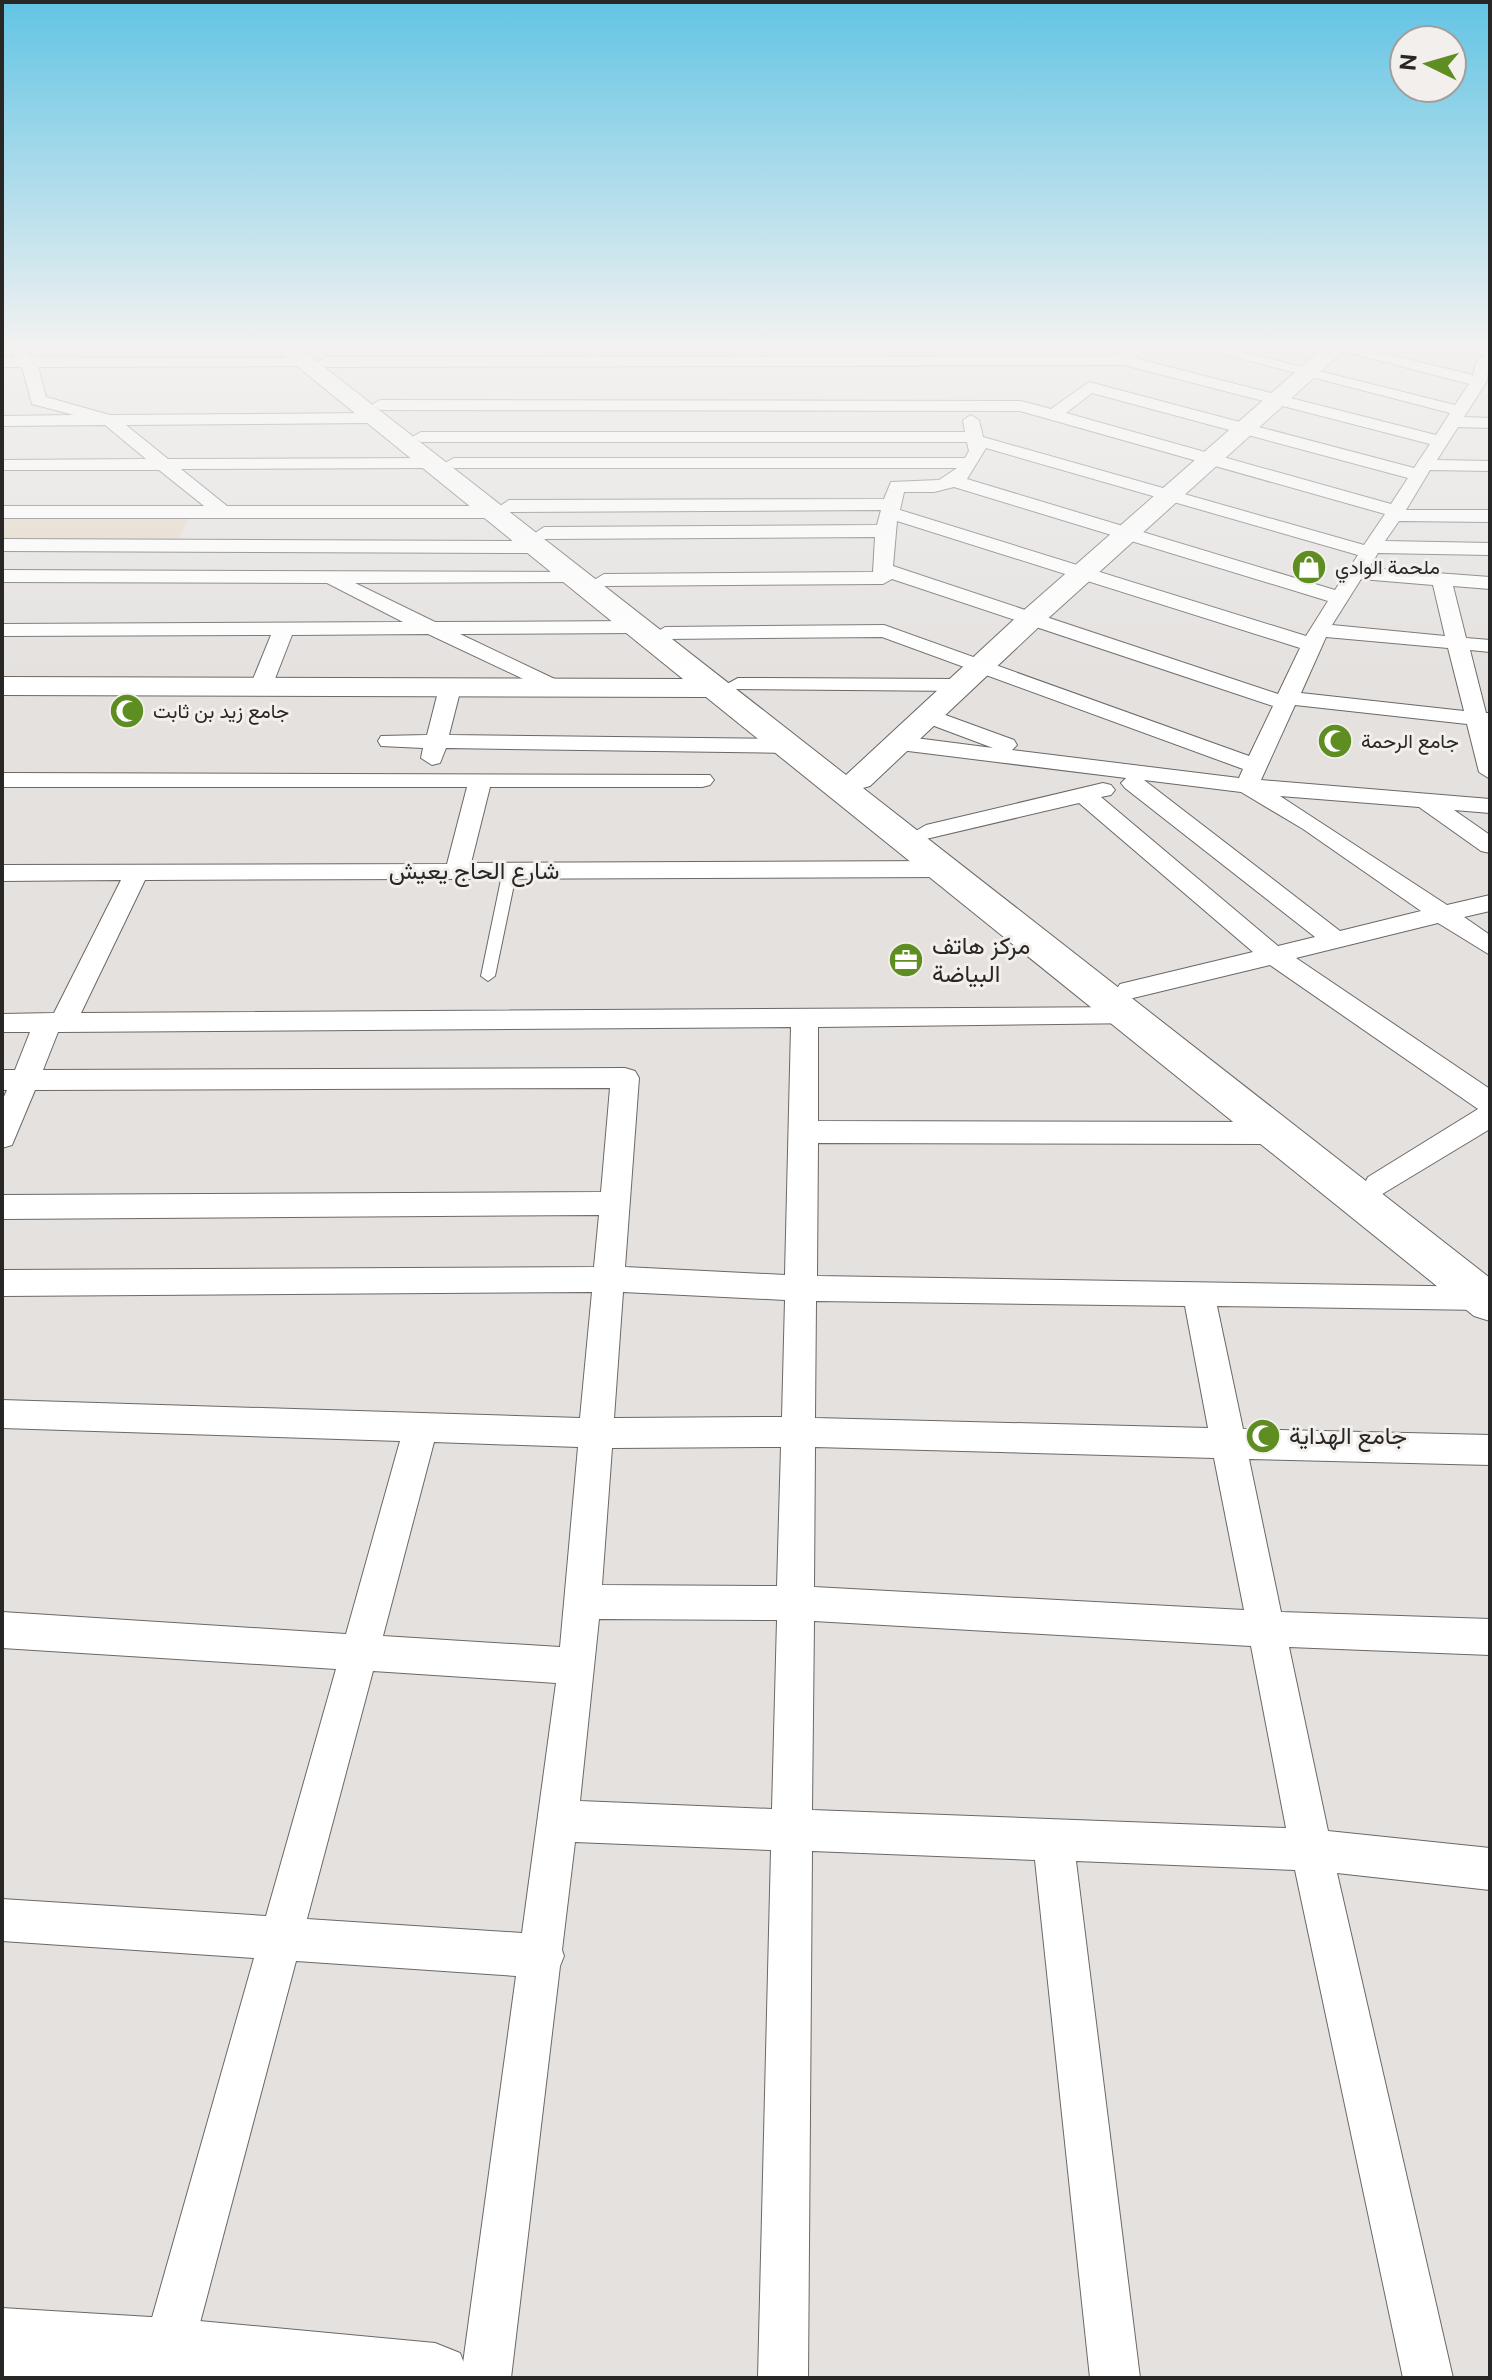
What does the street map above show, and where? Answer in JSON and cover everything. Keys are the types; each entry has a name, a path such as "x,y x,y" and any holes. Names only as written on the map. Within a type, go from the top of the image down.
{"main road":[{"path":"437,456 652,630 859,779 926,832 1131,1003 1280,1133 1487,1290"},
{"path":"859,779 1033,617 1211,458"},
{"path":"2,686 260,689 727,686 790,746 945,869 1379,1185 1487,1290"},
{"path":"2,2343 167,2353 435,2378"}],"street":[{"path":"154,456 231,512"},
{"path":"2,465 164,464 319,456"},
{"path":"507,456 749,463 971,463"},
{"path":"749,463 750,456"},
{"path":"2,576 883,578 889,516 897,486 937,488 954,481 975,456"},
{"path":"1062,456 1171,494 1370,550 1490,549"},
{"path":"1204,456 1394,513 1490,516"},
{"path":"1365,456 1422,470 1490,466"},
{"path":"1251,776 1315,638 1431,456"},
{"path":"224,546 231,512 266,457"},
{"path":"954,481 1340,598"},
{"path":"2,512 501,509 889,516 1315,638 1490,646"},
{"path":"316,512 328,577"},
{"path":"2,545 322,546 541,540 889,516"},
{"path":"883,569 1285,700 1483,720"},
{"path":"1356,573 1490,583"},
{"path":"328,577 553,687"},
{"path":"1441,578 1483,720 1490,772"},
{"path":"6,636 435,628 884,631 971,676 1251,776 1311,824 1490,947"},
{"path":"260,689 284,629"},
{"path":"727,686 971,676"},
{"path":"427,780 450,688"},
{"path":"929,716 1049,762"},
{"path":"389,741 790,746"},
{"path":"900,743 1170,777 1251,776 1490,806"},
{"path":"926,832 1170,777"},
{"path":"2,780 702,780"},
{"path":"457,871 480,780"},
{"path":"1133,783 1334,939"},
{"path":"1084,795 1272,954 1490,1103"},
{"path":"1424,800 1490,846"},
{"name":"شارع الحاج يعيش","path":"2,873 945,869"},
{"path":"2,1137 14,1080 56,1022 137,872"},
{"path":"2,1023 805,1018 1131,1003 1272,954 1490,903"},
{"path":"783,2378 789,1828 805,1018"},
{"path":"14,1080 625,1078 577,1666 543,1956 486,2378"},
{"path":"1379,1185 1490,1115"},
{"path":"803,1132 1280,1133"},
{"path":"2,1207 615,1203"},
{"path":"2,1283 609,1279 800,1288 1198,1293 1487,1290"},
{"path":"1198,1293 1311,1850 1428,2378"},
{"path":"2,1414 596,1433 797,1432 1231,1446 1490,1450"},
{"path":"167,2353 421,1428"},
{"path":"582,1602 793,1603 1268,1629 1490,1637"},
{"path":"2,1630 577,1666"},
{"path":"558,1821 1311,1850 1490,1869"},
{"path":"1053,1839 1115,2378"},
{"path":"2,1920 543,1956"}],"lane":[{"path":"488,976 510,870"}],"shaded area":[{"path":"2,517 190,517 178,540 2,540"}],"place":[{"name":"ملحمة الوادي","path":"1309,567"},
{"name":"جامع زيد بن ثابت","path":"127,711"},
{"name":"جامع الرحمة","path":"1335,741"},
{"name":"مركز هاتف البياضة","path":"906,960"},
{"name":"جامع الهداية","path":"1263,1436"}]}
